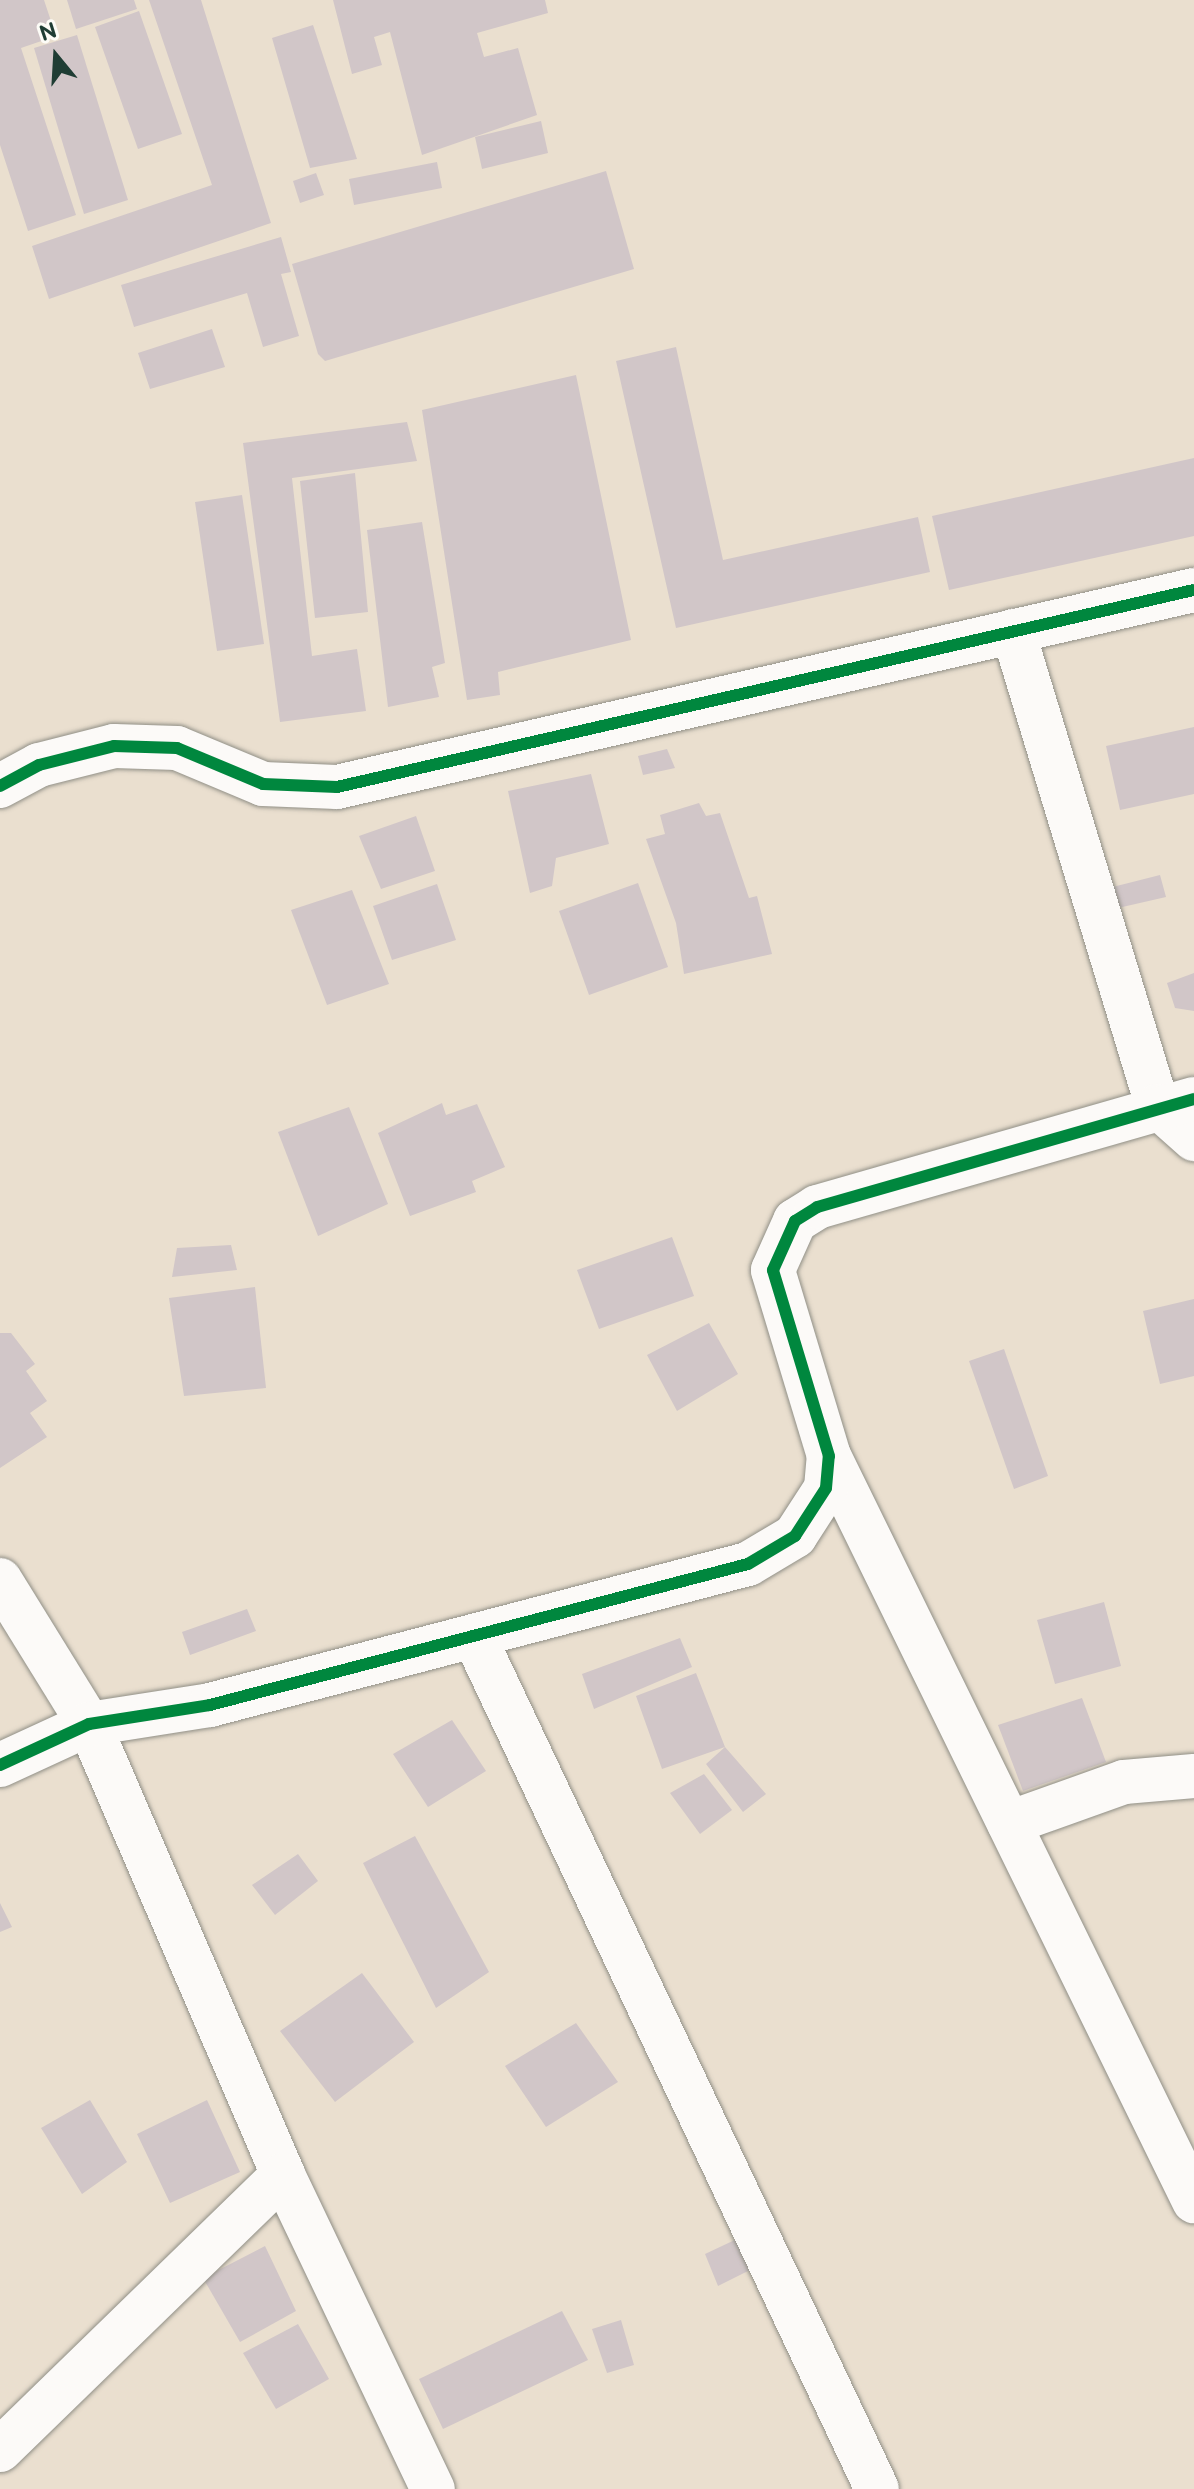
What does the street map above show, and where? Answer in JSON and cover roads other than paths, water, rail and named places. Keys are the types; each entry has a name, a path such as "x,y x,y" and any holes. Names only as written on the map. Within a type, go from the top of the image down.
{"street":[{"path":"0,786 39,765 114,746 177,748 263,784 337,787 1194,590"},
{"path":"1013,631 1176,1103 1194,1139"},
{"path":"1176,1103 817,1207 795,1221 773,1270 829,1456 1194,2201"},
{"path":"0,1765 89,1724 210,1705 748,1564 795,1536 826,1488 829,1456"},
{"path":"0,1580 89,1724 283,2175 433,2489"},
{"path":"474,1636 877,2489"},
{"path":"1009,1823 1124,1782 1194,1776"},
{"path":"0,2450 283,2175"}]}
